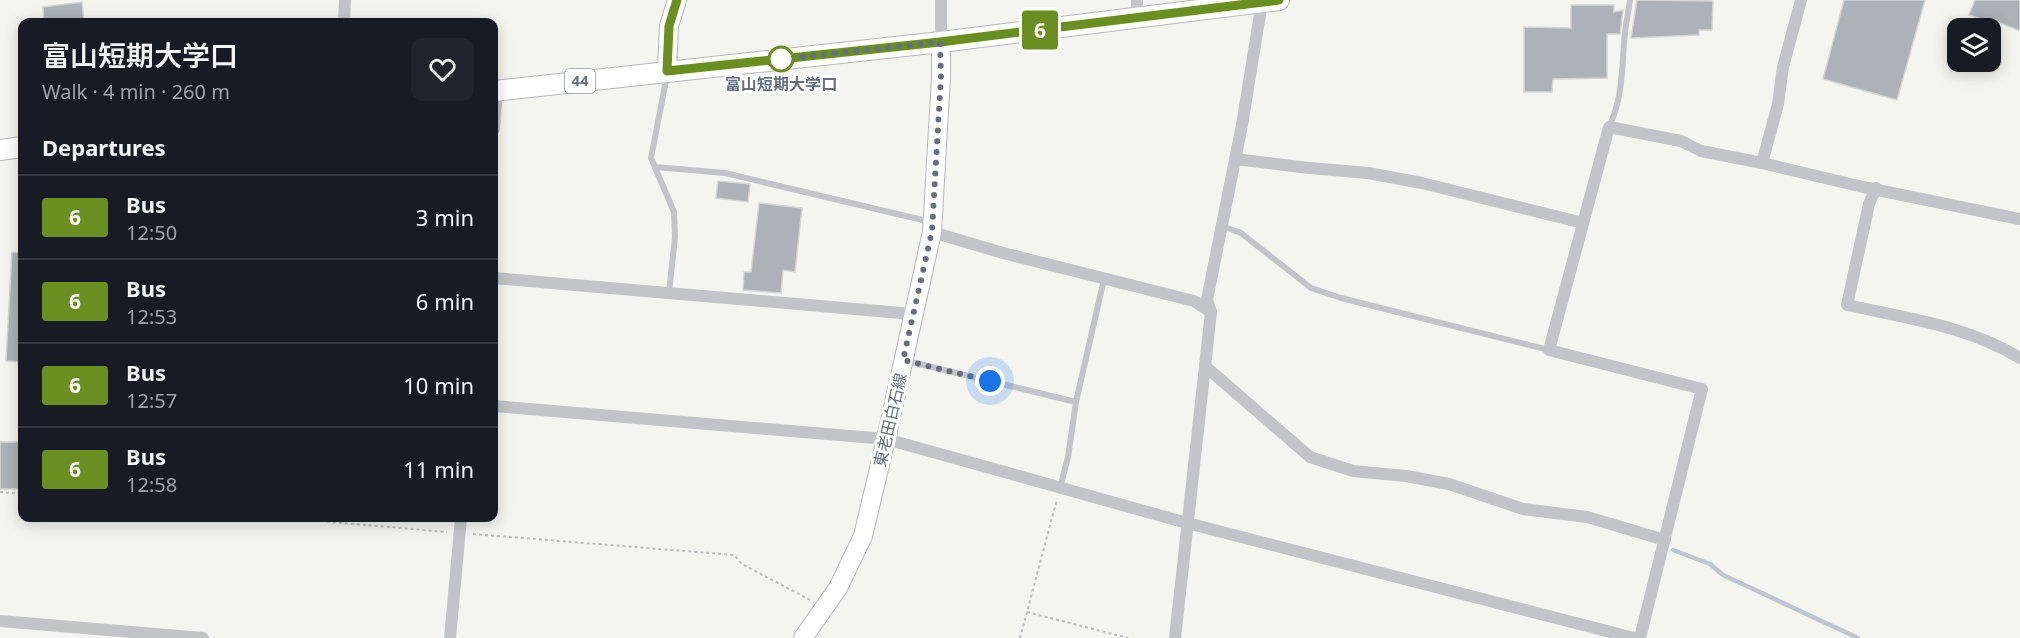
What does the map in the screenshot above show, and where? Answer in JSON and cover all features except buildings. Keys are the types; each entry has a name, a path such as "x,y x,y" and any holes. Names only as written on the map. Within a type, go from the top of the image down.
{"main road":[{"path":"667,71 669,26 677,0"},
{"name":"44","path":"498,91 940,42 1137,9 1270,1"},
{"name":"東老田白石線","path":"803,638 838,588 863,536 886,439 932,227 941,76 940,42"},
{"path":"0,150 18,148"}],"street":[{"path":"344,18 345,0"},
{"path":"940,42 941,0"},
{"path":"1762,163 1778,104 1783,67 1801,0"},
{"path":"1175,638 1211,312 1207,300 1270,1"},
{"path":"1640,638 1702,389 1549,350 1609,127 1681,141 1701,151 2020,219"},
{"path":"1235,159 1368,172 1583,223"},
{"path":"1876,188 1869,204 1847,305 1962,331 2000,345 2020,358"},
{"path":"932,227 1003,253 1194,301 1211,312"},
{"path":"498,278 913,314"},
{"path":"1205,366 1310,458 1353,471 1406,476 1449,484 1522,509 1587,517 1665,540"},
{"path":"498,406 886,439 1187,523 1634,638"},
{"path":"450,638 460,522"},
{"path":"0,621 203,638"}],"lane":[{"path":"1609,127 1616,113 1623,71 1624,42 1630,0"},
{"path":"667,71 651,158 674,212 675,237 669,293"},
{"path":"655,167 725,173 932,227"},
{"path":"1221,226 1241,233 1311,288 1341,298 1549,350"},
{"path":"1060,488 1068,457 1076,402 1104,279"},
{"path":"903,360 1076,402"}],"path":[{"path":"1020,638 1060,488"},
{"path":"0,492 18,494"},
{"path":"331,522 734,555 742,564 824,607"},
{"path":"1027,612 1128,638"}],"waterway":[{"path":"1673,550 1710,564 1723,575 1858,638"}],"bus line":[{"name":"6","path":"677,0 669,26 667,71 940,42 1279,0"}],"place":[{"name":"富山短期大学口","path":"781,59"}],"route":[{"path":"781,59 940,42 941,76 932,231 903,360 990,381"}]}
